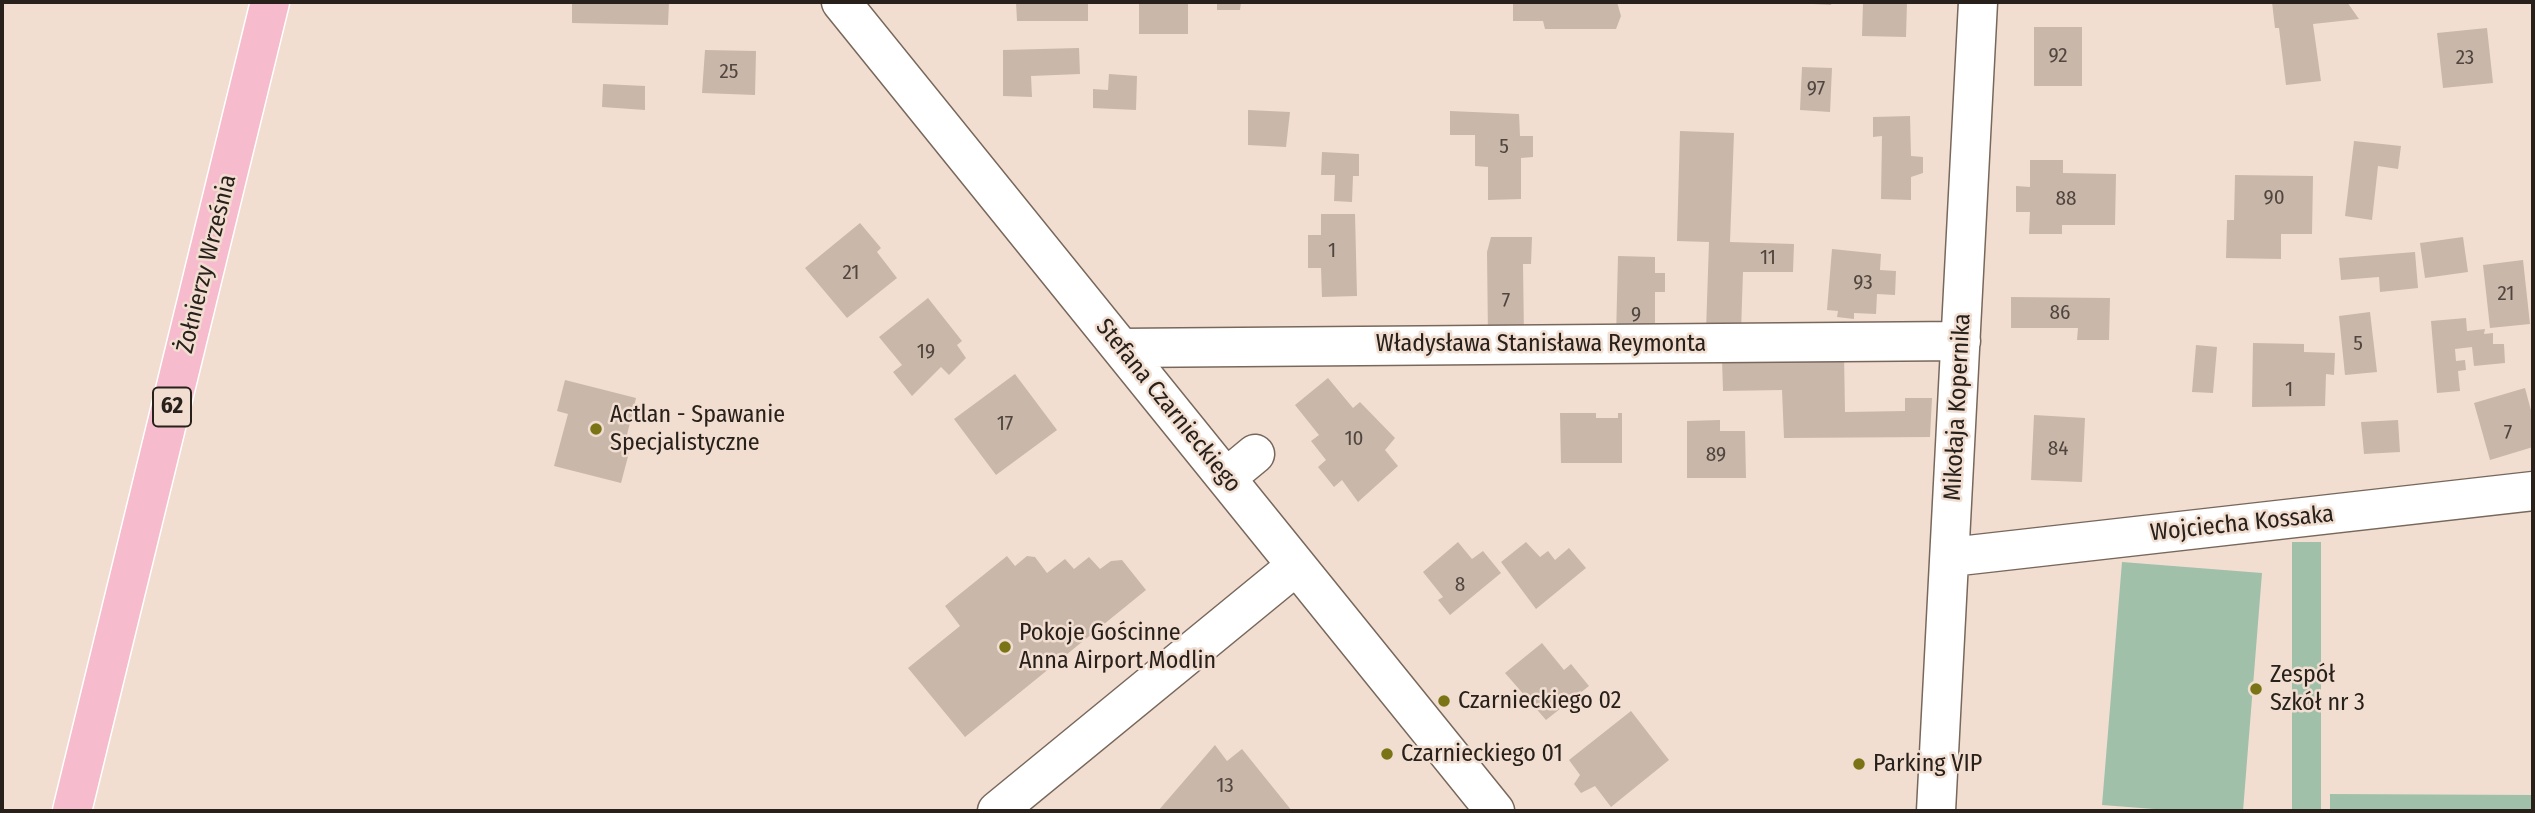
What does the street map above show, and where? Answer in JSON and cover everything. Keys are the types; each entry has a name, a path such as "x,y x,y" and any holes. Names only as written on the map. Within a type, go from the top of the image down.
{"main road":[{"name":"Żołnierzy Września","path":"72,811 270,2"}],"street":[{"name":"Mikołaja Kopernika","path":"1936,811 1978,2"},
{"name":"Stefana Czarnieckiego","path":"844,3 1495,811"},
{"name":"Władysława Stanisława Reymonta","path":"1121,348 1961,341"},
{"path":"1226,478 1255,454"},
{"name":"Wojciecha Kossaka","path":"1951,557 2533,491"},
{"path":"997,811 1296,566"}],"green space":[{"path":"2292,542 2321,542 2321,811 2292,811"},
{"path":"2122,562 2262,573 2243,811 2180,811 2102,805"},
{"path":"2330,794 2533,795 2533,811 2330,811"}],"building":[{"path":"572,2 669,2 668,25 572,23"},
{"path":"1016,2 1088,2 1088,21 1017,21"},
{"path":"1139,2 1188,2 1188,34 1139,34"},
{"path":"1217,2 1241,2 1240,10 1217,10"},
{"path":"1513,2 1617,2 1621,16 1616,29 1545,29 1543,21 1513,21"},
{"path":"1777,2 1832,2 1831,5"},
{"path":"1863,2 1907,2 1906,37 1862,36"},
{"path":"2272,2 2347,2 2359,19 2313,24 2321,81 2286,85 2279,28 2275,28"},
{"path":"2034,27 2082,27 2082,86 2034,86"},
{"path":"2487,28 2493,83 2443,88 2437,33"},
{"path":"1079,48 1080,74 1031,76 1032,97 1003,96 1003,50"},
{"path":"705,50 756,51 755,95 702,93"},
{"path":"1802,67 1832,68 1830,112 1800,110"},
{"path":"1109,74 1137,76 1136,110 1093,108 1093,89 1108,90"},
{"path":"603,84 645,86 645,110 602,107"},
{"path":"1248,110 1290,112 1286,147 1248,145"},
{"path":"1450,111 1519,114 1520,136 1533,136 1533,157 1521,158 1521,199 1488,200 1488,167 1475,166 1475,135 1450,135"},
{"path":"1910,116 1911,156 1923,157 1923,173 1911,177 1911,200 1881,199 1882,136 1873,137 1873,117"},
{"path":"1680,131 1734,133 1730,242 1794,244 1793,272 1743,272 1741,332 1706,331 1709,242 1677,241"},
{"path":"2354,141 2401,146 2398,169 2378,166 2372,220 2345,216"},
{"path":"1322,152 1359,154 1359,176 1353,176 1352,202 1334,201 1335,175 1321,175"},
{"path":"2030,160 2063,160 2063,173 2116,174 2115,225 2062,225 2062,234 2029,234 2030,212 2016,212 2016,186 2030,187"},
{"path":"2235,175 2313,176 2312,234 2281,234 2281,259 2226,258 2227,220 2234,220"},
{"path":"1321,214 1355,214 1357,296 1322,297 1321,268 1308,268 1308,235 1321,235"},
{"path":"860,223 881,248 877,252 897,278 847,318 805,268"},
{"path":"1491,237 1532,237 1531,264 1523,264 1524,337 1488,338 1487,252"},
{"path":"2463,237 2468,272 2425,278 2420,243"},
{"path":"1832,249 1881,254 1880,270 1896,271 1895,295 1877,294 1876,314 1854,313 1854,319 1837,317 1838,311 1827,310"},
{"path":"2415,252 2418,288 2380,292 2379,277 2341,280 2339,258"},
{"path":"1618,256 1655,257 1655,273 1665,273 1665,292 1655,292 1655,338 1616,338"},
{"path":"2523,260 2530,324 2490,328 2483,265"},
{"path":"2011,297 2110,298 2109,340 2077,340 2078,328 2011,328"},
{"path":"928,298 962,341 957,345 966,358 949,375 941,367 912,396 893,372 902,365 879,337"},
{"path":"2370,312 2377,372 2345,375 2339,316"},
{"path":"2466,318 2467,331 2485,329 2484,334 2493,333 2493,344 2504,344 2505,363 2474,366 2472,347 2455,349 2456,361 2465,360 2466,370 2458,371 2460,391 2437,393 2431,321"},
{"path":"2253,343 2304,344 2304,352 2335,353 2334,375 2326,374 2325,406 2252,407"},
{"path":"2196,345 2217,347 2213,393 2192,392"},
{"path":"1844,353 1845,412 1905,411 1905,398 1932,398 1930,437 1784,438 1782,390 1723,391 1722,359"},
{"path":"1015,374 1057,430 996,475 954,419"},
{"path":"1328,378 1353,408 1360,402 1395,438 1385,450 1398,466 1358,502 1342,480 1334,487 1318,467 1326,460 1311,441 1319,435 1295,405"},
{"name":"Actlan - Spawanie Specjalistyczne","path":"565,380 636,398 625,443 631,445 621,483 554,466 568,414 557,411"},
{"path":"2525,388 2533,418 2533,447 2490,460 2474,403"},
{"path":"1560,413 1596,413 1596,418 1618,418 1618,413 1622,413 1622,463 1561,463"},
{"path":"2034,415 2085,418 2082,482 2031,480"},
{"path":"1720,420 1720,431 1745,431 1746,478 1687,478 1687,421"},
{"path":"2398,420 2400,452 2364,454 2361,422"},
{"path":"1458,542 1472,559 1483,551 1501,573 1450,615 1438,600 1443,597 1423,572"},
{"path":"1526,542 1540,557 1548,551 1555,560 1569,548 1586,568 1536,609 1501,562"},
{"name":"Pokoje Gościnne Anna Airport Modlin","path":"1007,556 1015,566 1027,556 1035,557 1047,573 1065,559 1074,569 1089,557 1100,569 1111,561 1122,560 1146,590 965,737 908,668 960,626 945,606"},
{"path":"1542,643 1564,670 1571,664 1589,686 1546,720 1505,673"},
{"path":"1631,711 1669,760 1611,807 1595,786 1581,793 1574,784 1580,775 1569,760"},
{"path":"1215,745 1227,761 1242,749 1292,811 1158,811"}],"place":[{"name":"Actlan - Spawanie Specjalistyczne","path":"596,429"},
{"name":"Pokoje Gościnne Anna Airport Modlin","path":"1005,647"},
{"name":"Zespół Szkół nr 3","path":"2256,689"},
{"name":"Czarnieckiego 02","path":"1444,701"},
{"name":"Czarnieckiego 01","path":"1387,754"},
{"name":"Parking VIP","path":"1859,764"}]}
